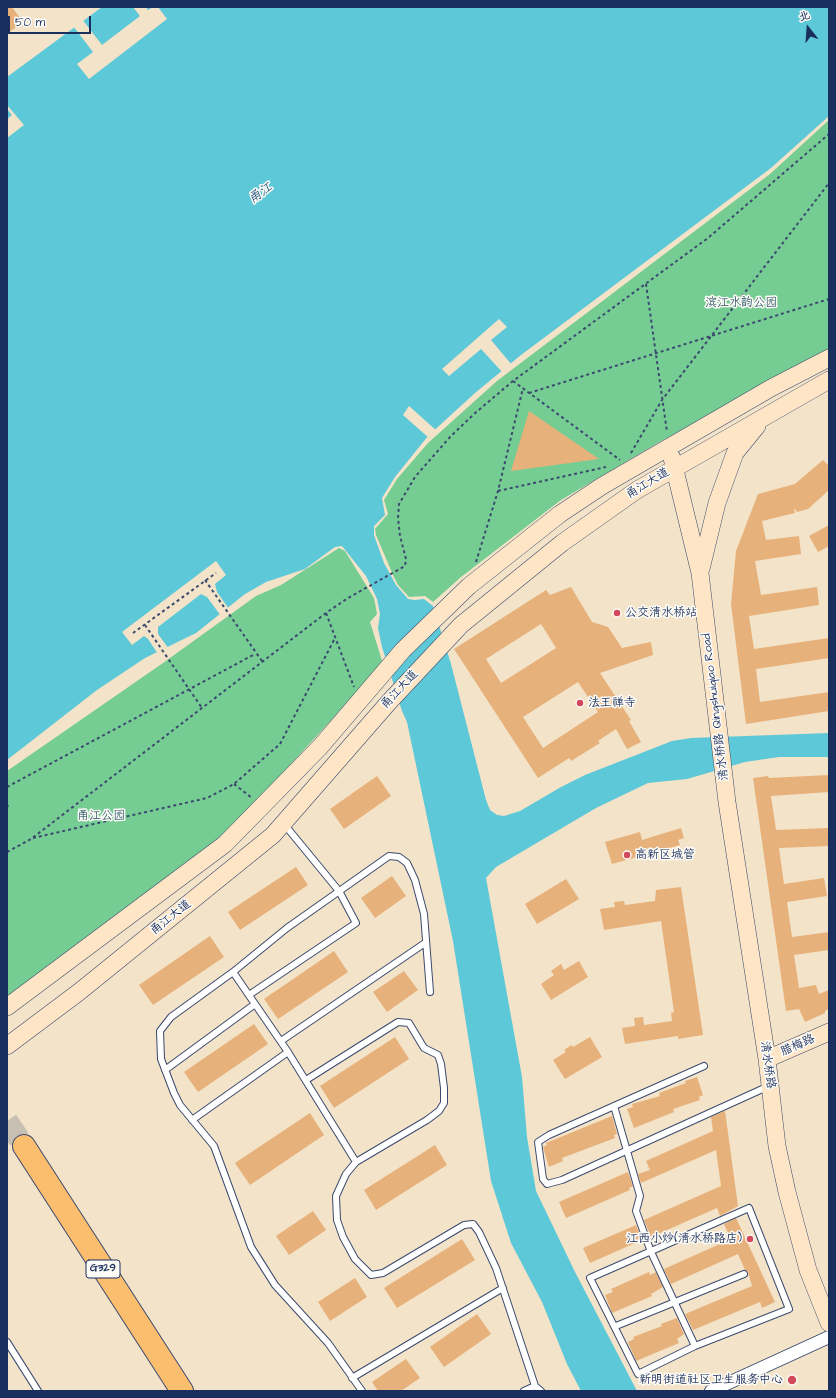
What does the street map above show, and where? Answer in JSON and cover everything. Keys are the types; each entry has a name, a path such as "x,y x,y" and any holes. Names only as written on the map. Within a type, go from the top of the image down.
{"highway":[{"name":"G329","path":"24,1146 182,1391"}],"main road":[{"name":"甬江大道","path":"7,1008 225,844 320,748 403,650 469,586 560,514 629,465 669,447 771,388 829,358"},
{"name":"甬江大道","path":"7,1046 79,992 273,835 389,702 461,625 562,543 637,490 829,380"},
{"path":"700,573 716,503 735,453 765,417"},
{"name":"清水桥路 Qingshuiqiao Road","path":"669,447 700,573 727,802"},
{"name":"清水桥路","path":"727,802 771,1086 777,1146 787,1192 808,1270 829,1323"},
{"name":"腊梅路","path":"767,1059 829,1032"}],"street":[{"path":"711,1391 829,1337"}],"lane":[{"path":"249,995 356,923 339,891 283,823"},
{"path":"362,1391 328,1343 275,1284 251,1247 214,1146 180,1104 165,1070 161,1059 160,1032 171,1018 233,972 288,928 389,856 399,857 407,863 416,880 424,914 425,943 430,992"},
{"path":"281,1041 425,943"},
{"path":"233,972 281,1041 356,1162"},
{"path":"165,1070 255,1004"},
{"path":"306,1080 398,1022 409,1023 424,1048 438,1055 441,1064 444,1088 444,1102 439,1111 427,1120 356,1162 346,1174 336,1196 337,1220 343,1237 355,1259 371,1275 383,1273 464,1224 473,1224 479,1232 503,1288 535,1386 541,1391"},
{"path":"192,1120 288,1052"},
{"path":"704,1066 549,1135 538,1142 543,1179 547,1184 562,1180 771,1086"},
{"path":"614,1106 640,1196 636,1212 651,1252 695,1346"},
{"path":"749,1208 789,1308 695,1346 638,1374 616,1326 590,1278 749,1208"},
{"path":"616,1326 744,1274"},
{"path":"352,1378 503,1288"},
{"path":"7,1342 38,1391"},
{"path":"524,1391 535,1386"}],"path":[{"path":"7,852 32,839 326,613 357,593 405,566 406,559 400,536 398,518 399,504 415,476 464,424 513,381 708,238 829,134"},
{"path":"629,465 662,400 829,183"},
{"path":"646,284 654,353 669,447"},
{"path":"529,393 714,333 829,299"},
{"path":"513,381 629,465"},
{"path":"469,586 498,491 523,388"},
{"path":"617,464 629,465"},
{"path":"498,491 610,466"},
{"path":"133,633 216,573"},
{"path":"205,580 262,661"},
{"path":"326,613 360,701"},
{"path":"144,625 202,708"},
{"path":"32,839 207,798 234,784 280,744 335,638"},
{"path":"7,788 256,654"},
{"path":"7,804 7,808"}],"green space":[{"name":"滨江水韵公园","path":"829,120 829,354 661,441 561,500 461,577 433,602 425,596 409,597 398,585 393,575 376,535 375,529 388,514 384,500 397,479 428,443 497,381 770,174"},
{"name":"甬江公园","path":"339,548 345,551 374,598 377,614 370,622 383,664 241,818 206,850 7,1001 7,771 163,663 256,596 281,585"}],"water":[{"name":"甬江","path":"102,7 829,7 829,116 771,168 521,355 475,393 428,436 395,477 382,498 385,515 374,526 374,535 384,563 396,585 408,599 424,599 433,606 451,664 486,800 490,810 497,815 504,816 520,811 585,775 672,741 691,738 829,733 829,757 779,757 745,762 687,779 648,783 596,808 496,867 486,878 522,1077 527,1137 536,1191 575,1272 637,1391 581,1391 567,1364 542,1302 511,1243 491,1181 453,941 407,722 402,711 382,647 378,628 380,614 377,599 366,576 342,546 335,547 305,569 266,582 245,594 196,633 145,658 97,690 7,760 7,77"}],"pier":[{"path":"133,7 146,7 148,10 153,7 158,7 167,19 89,79 77,64 93,52 73,26 82,19 102,45 140,16"},
{"path":"7,105 24,125 7,138 7,119 12,115 7,109"},
{"path":"499,319 507,327 491,340 512,365 503,373 481,349 449,376 442,369"},
{"path":"409,406 437,431 429,438 403,415"},
{"path":"216,561 226,575 215,584 217,592 229,609 221,616 207,597 201,594 158,627 158,634 169,649 158,654 148,639 144,636 132,645 122,632"}],"building":[{"path":"7,7 12,7 23,22 7,34"},
{"path":"529,411 599,459 511,471"},
{"path":"823,460 829,466 829,490 808,509 797,512 794,508 795,513 762,521 766,540 799,536 801,554 755,561 761,595 817,587 819,605 749,616 754,649 829,638 829,658 756,669 760,702 829,692 829,711 746,724 731,604 736,551 758,494 795,484"},
{"path":"829,525 829,546 818,552 809,536"},
{"path":"571,587 592,622 608,627 622,648 651,642 653,655 600,673 631,720 629,721 641,742 627,749 616,729 598,741 600,743 571,761 569,758 538,778 454,649 546,590 550,595","holes":["541,624 556,648 501,683 486,659","578,682 598,712 543,748 523,717"]},
{"path":"829,775 829,792 771,796 776,830 829,828 829,846 779,848 784,884 824,878 827,896 787,902 792,937 829,932 829,950 794,955 799,988 816,985 819,994 829,990 829,1009 825,1011 825,1013 805,1022 799,1009 786,1011 753,778 768,776 769,778"},
{"path":"377,776 391,796 344,829 330,809"},
{"name":"高新区城管","path":"681,828 684,838 678,840 680,845 612,864 605,842 640,832 642,840"},
{"path":"296,867 308,885 240,930 228,912"},
{"path":"392,876 406,896 375,918 361,898"},
{"path":"566,879 579,899 537,924 525,904"},
{"path":"681,887 703,1035 678,1039 678,1036 625,1044 622,1028 635,1026 634,1018 643,1017 644,1025 672,1021 671,1013 674,1012 661,921 604,930 600,909 615,907 614,902 624,901 625,905 655,901 656,890"},
{"path":"210,936 224,957 153,1005 139,985"},
{"path":"334,951 348,972 278,1019 264,999"},
{"path":"579,961 588,977 551,1000 541,984 554,975 551,971 561,964 564,970"},
{"path":"404,971 418,990 387,1012 373,992"},
{"path":"254,1024 268,1044 198,1092 184,1072"},
{"path":"395,1037 409,1059 334,1108 320,1086"},
{"path":"590,1037 602,1057 565,1079 553,1060 566,1052 564,1050 572,1045 573,1047"},
{"path":"697,1077 703,1095 699,1097 700,1100 673,1109 674,1112 634,1128 627,1109 633,1107 632,1104 660,1096 659,1093 686,1083 685,1081"},
{"path":"725,1111 738,1206 720,1216 717,1208 651,1237 644,1220 721,1186 716,1150 641,1183 638,1174 650,1170 646,1161 713,1131 711,1117"},
{"path":"310,1113 324,1135 250,1185 235,1163"},
{"path":"612,1116 617,1134 614,1135 615,1138 562,1158 563,1161 549,1167 543,1147 547,1145 546,1143"},
{"path":"435,1145 447,1165 376,1210 364,1190"},
{"path":"628,1172 633,1186 629,1188 630,1190 566,1218 559,1202"},
{"path":"313,1211 326,1230 289,1255 276,1236"},
{"path":"736,1218 775,1302 762,1308 760,1302 693,1330 685,1314 752,1286 748,1272 745,1270 738,1254 671,1284 664,1269 731,1239 724,1224"},
{"path":"636,1225 642,1240 590,1263 583,1248"},
{"path":"462,1239 475,1260 397,1308 384,1288"},
{"path":"649,1272 650,1275 656,1272 663,1287 651,1294 652,1296 612,1313 605,1295 613,1292 611,1289"},
{"path":"355,1278 367,1297 330,1321 318,1302"},
{"path":"477,1314 491,1334 444,1367 430,1347"},
{"path":"677,1318 684,1334 677,1339 679,1343 636,1361 628,1342 634,1339 633,1337 662,1326 661,1324"},
{"path":"406,1359 420,1378 401,1391 378,1391 372,1382"}],"tunnel":[{"path":"7,1121 24,1146"}],"place":[{"name":"公交清水桥站","path":"617,613"},
{"name":"法王禅寺","path":"580,703"},
{"name":"高新区城管","path":"627,855"},
{"name":"江西小炒(清水桥路店)","path":"750,1239"},
{"name":"新明街道社区卫生服务中心","path":"792,1380"}]}
